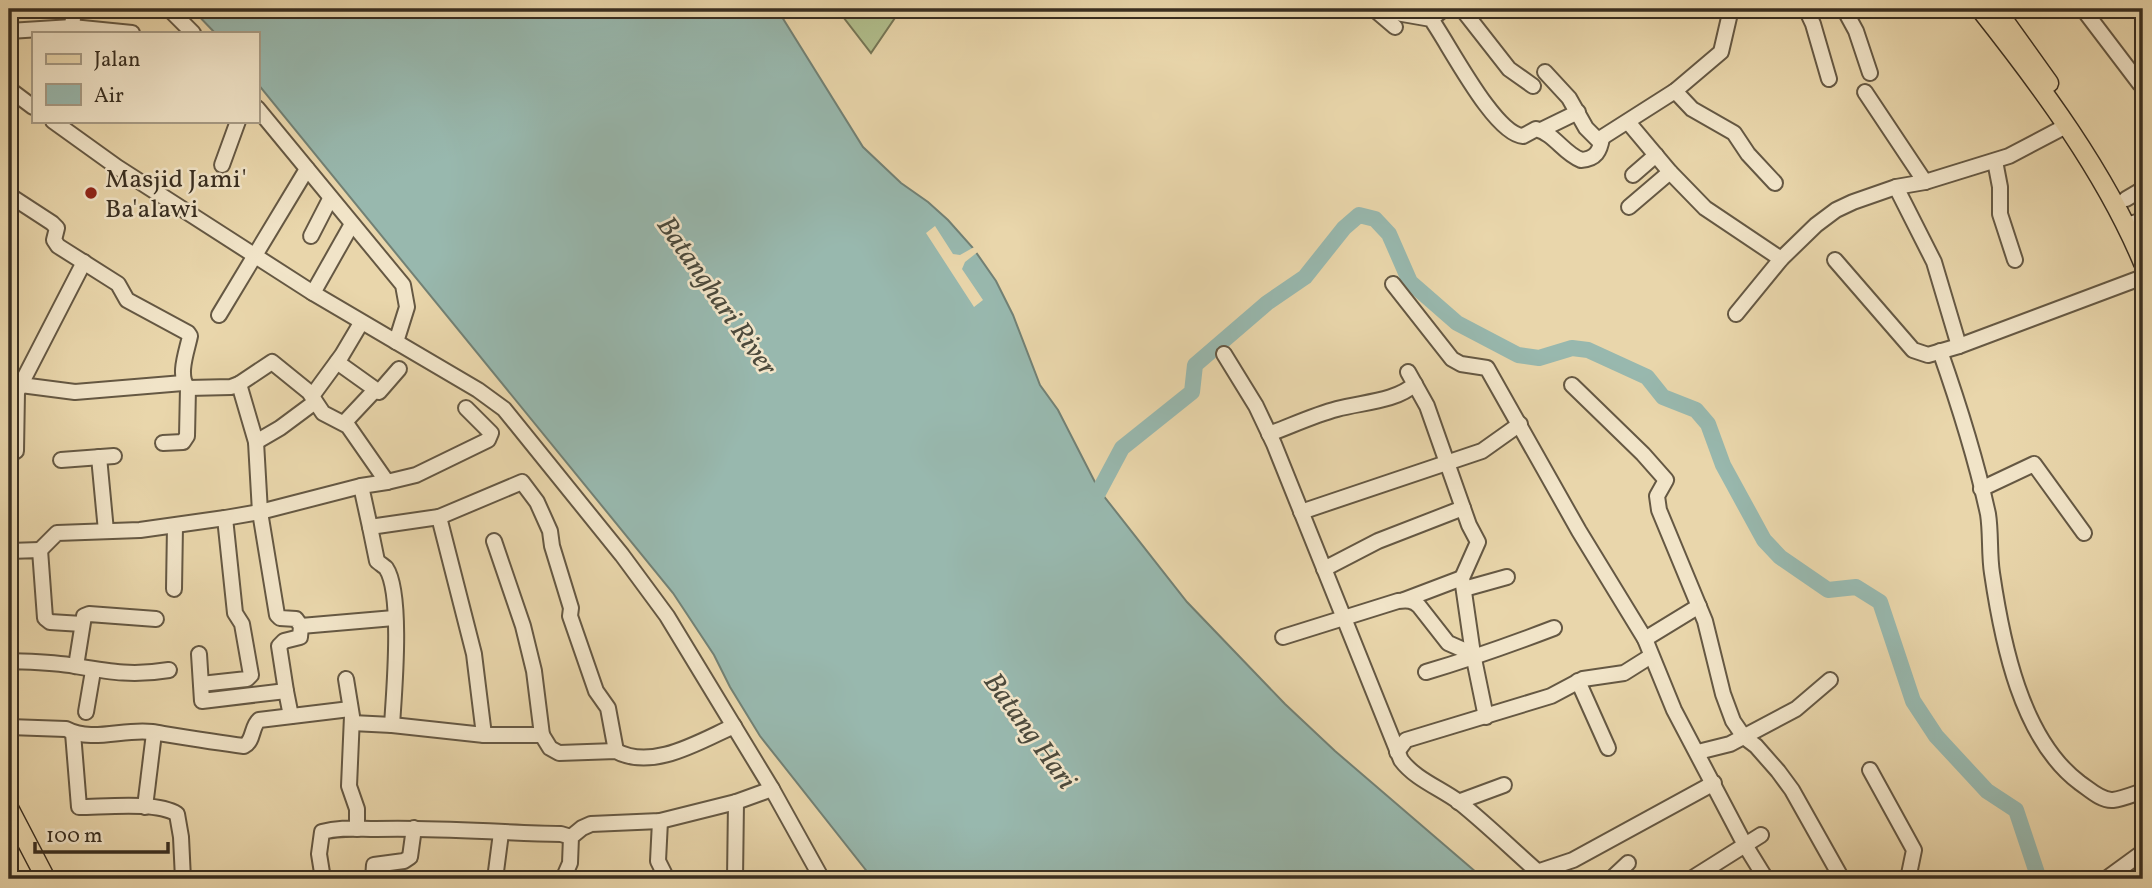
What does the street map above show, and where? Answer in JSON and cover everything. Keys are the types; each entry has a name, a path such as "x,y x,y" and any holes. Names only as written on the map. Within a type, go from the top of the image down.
{"main road":[{"path":"1980,9 2044,86 2126,200 2138,225 2143,263"},
{"path":"1996,9 2066,126 2138,225"},
{"path":"9,808 46,879"}],"street":[{"path":"72,27 74,9"},
{"path":"169,9 191,32"},
{"path":"1374,9 1431,19 1498,121 1520,136 1536,129 1541,130 1581,160 1595,155 1601,148 1602,138"},
{"path":"1374,9 1395,27"},
{"path":"1431,19 1444,9"},
{"path":"1462,9 1509,69 1533,86"},
{"path":"1545,72 1569,98 1594,139 1602,138 1675,91 1721,52 1731,9"},
{"path":"1805,9 1813,24 1829,79"},
{"path":"1844,9 1856,31 1870,74"},
{"path":"2083,9 2140,84"},
{"path":"9,31 72,27 122,32"},
{"path":"9,89 32,106"},
{"path":"1675,91 1692,108 1734,133 1748,154 1775,183"},
{"path":"1864,92 1925,182"},
{"path":"259,110 403,285 407,307 396,342"},
{"path":"1541,130 1577,112"},
{"path":"54,122 117,167 313,293 484,394 509,415 622,555 667,616 772,789 822,879"},
{"path":"222,165 238,122"},
{"path":"1628,122 1705,208 1781,259"},
{"path":"1736,314 1781,259 1826,217 1853,202 1896,187 1925,182 2010,156 2066,126"},
{"path":"1633,175 1656,155"},
{"path":"1995,160 2000,187 2000,214 2015,260"},
{"path":"219,315 253,254 307,169"},
{"path":"1629,207 1670,172"},
{"path":"1896,187 1934,262 1959,346"},
{"path":"2126,200 2143,189"},
{"path":"9,195 52,222 57,228 55,243 118,284 127,300 190,336 186,386 187,436 183,442 163,443"},
{"path":"311,236 330,199"},
{"path":"313,293 352,224"},
{"path":"1835,260 1913,350 1928,355 1959,346 2143,277"},
{"path":"16,452 13,426 15,390 84,262"},
{"path":"1393,284 1452,359 1461,364 1487,368 1579,531 1645,639 1674,710 1745,845 1766,879"},
{"path":"256,442 280,428 313,399 361,323"},
{"path":"1940,351 1966,428 1988,517 1991,569 1999,615 2018,685 2040,738 2056,761 2100,797 2113,800 2143,792"},
{"path":"1224,354 1256,406 1269,434 1397,752 1405,765 1458,802 1542,875 1714,783"},
{"path":"15,390 75,392 186,386 231,387 272,362 313,399 323,413 344,423 364,446 387,482"},
{"path":"337,362 375,390 381,391 399,369"},
{"path":"1269,434 1338,408 1408,390 1412,378 1427,407 1478,542 1463,584 1486,717"},
{"path":"239,384 256,442 260,512 278,616 296,619 301,626 300,637 284,641 279,646 291,716"},
{"path":"1572,385 1666,480 1657,496 1659,510 1699,606 1727,708 1744,737 1778,771 1842,879"},
{"path":"344,423 375,390"},
{"path":"9,551 40,550 57,533 140,530 225,518 416,475 488,440 491,433 466,408"},
{"path":"1301,512 1482,451 1520,424"},
{"path":"61,460 107,456 106,531"},
{"path":"1981,489 2034,464 2084,533"},
{"path":"370,527 439,517 523,483 537,502 551,531 552,546 570,616 596,691 608,708 616,751"},
{"path":"362,486 377,561 385,566 390,579 397,655 392,725"},
{"path":"1324,569 1378,541 1463,508"},
{"path":"439,517 474,654 484,735"},
{"path":"201,684 247,678 251,675 242,624 235,613 225,518"},
{"path":"174,589 175,526"},
{"path":"494,541 534,671 542,735 550,748 559,753 616,751 642,757 665,755 734,726"},
{"path":"40,550 45,618 50,622 82,624"},
{"path":"1283,637 1403,600 1463,584 1507,577"},
{"path":"1403,600 1417,604 1448,643 1474,656"},
{"path":"1645,639 1699,606"},
{"path":"76,666 84,615 156,619"},
{"path":"301,626 394,618"},
{"path":"1426,672 1554,628"},
{"path":"199,653 204,702 286,691"},
{"path":"1397,752 1406,740 1551,695 1578,681 1623,673 1651,656"},
{"path":"9,661 142,675 169,670"},
{"path":"86,712 93,671"},
{"path":"346,679 351,716 349,786 357,809 357,829"},
{"path":"1698,752 1730,744 1796,709 1830,680"},
{"path":"1578,681 1608,748"},
{"path":"9,727 66,729 73,733 105,735 154,733 244,746 250,742 256,722 291,716 351,716 392,725 484,735 542,735"},
{"path":"73,733 79,807 170,809 177,814 183,879"},
{"path":"145,807 154,733"},
{"path":"1870,770 1914,850 1908,879"},
{"path":"1458,802 1504,785"},
{"path":"563,879 570,863 571,837 591,824 660,821 736,802 772,789"},
{"path":"735,879 736,802"},
{"path":"660,821 658,861 667,879"},
{"path":"323,879 319,854 322,832 337,828 414,828 561,834 571,837"},
{"path":"373,879 374,864 404,862 410,857 414,828"},
{"path":"495,879 501,833"},
{"path":"1691,879 1761,835"},
{"path":"2106,879 2143,852"},
{"path":"1611,879 1628,863"}],"green space":[{"path":"837,9 901,9 871,53"}],"water":[{"path":"192,9 777,9 863,147 901,183 948,220 973,248 996,281 1013,315 1040,385 1058,410 1099,490 1187,602 1285,704 1335,751 1484,879 873,879 760,736 714,655 673,593 259,85 259,32 214,32"}],"pier":[{"path":"935,226 953,254 960,255 976,246 979,251 965,262 962,269 983,300 974,307 926,233"}],"waterway":[{"path":"1090,508 1122,448 1192,392 1195,365 1267,303 1305,277 1344,228 1359,215 1375,219 1389,234 1410,282 1457,323 1518,355 1539,358 1572,348 1588,350 1647,377 1663,397 1696,410 1708,424 1723,465 1764,540 1780,557 1828,590 1856,587 1880,602 1913,701 1936,736 1987,791 2016,810 2039,879"}],"place":[{"name":"Masjid Jami' Ba'alawi","path":"91,193"}],"water label":[{"name":"Batanghari River","path":"718,295"},
{"name":"Batang Hari","path":"1031,730"}]}
